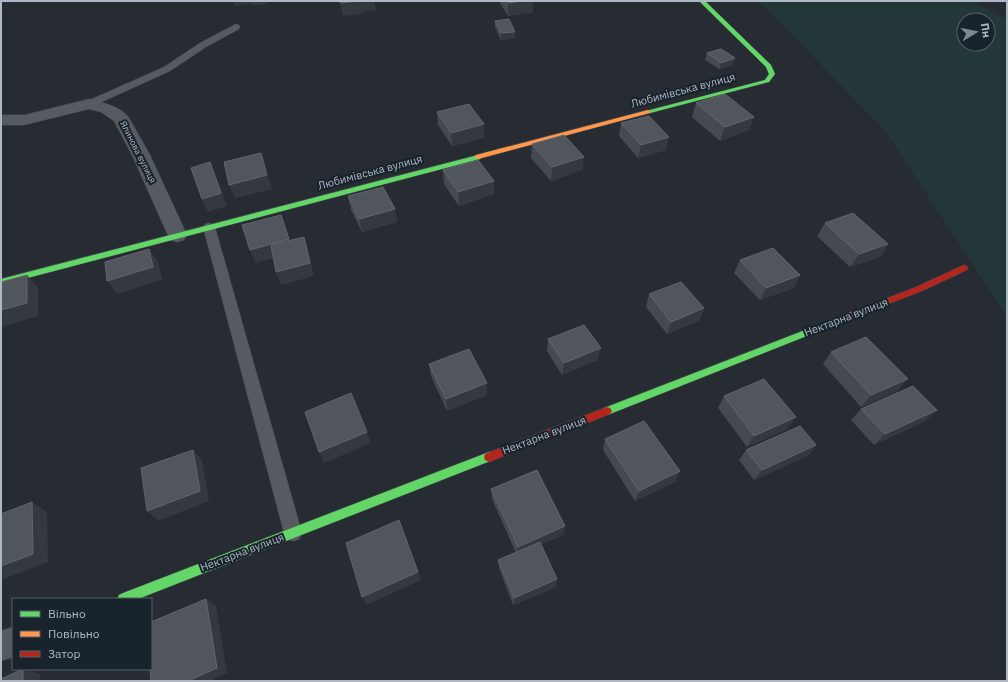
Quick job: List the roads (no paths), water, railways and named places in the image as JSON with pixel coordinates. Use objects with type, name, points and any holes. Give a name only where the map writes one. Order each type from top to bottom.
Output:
[{"type":"street","name":"Любимівська вулиця","points":[[1,282],[767,80],[772,74],[769,66],[702,1]]},
{"type":"street","points":[[1,120],[24,120],[89,104]]},
{"type":"street","name":"Ялинова вулиця","points":[[89,104],[107,109],[121,118],[141,155],[177,235]]},
{"type":"street","name":"Нектарна вулиця","points":[[125,598],[919,289],[964,268]]},
{"type":"street","points":[[1,646],[12,642]]},
{"type":"lane","points":[[89,104],[167,69],[203,45],[236,27]]},
{"type":"lane","points":[[208,227],[293,533]]}]
